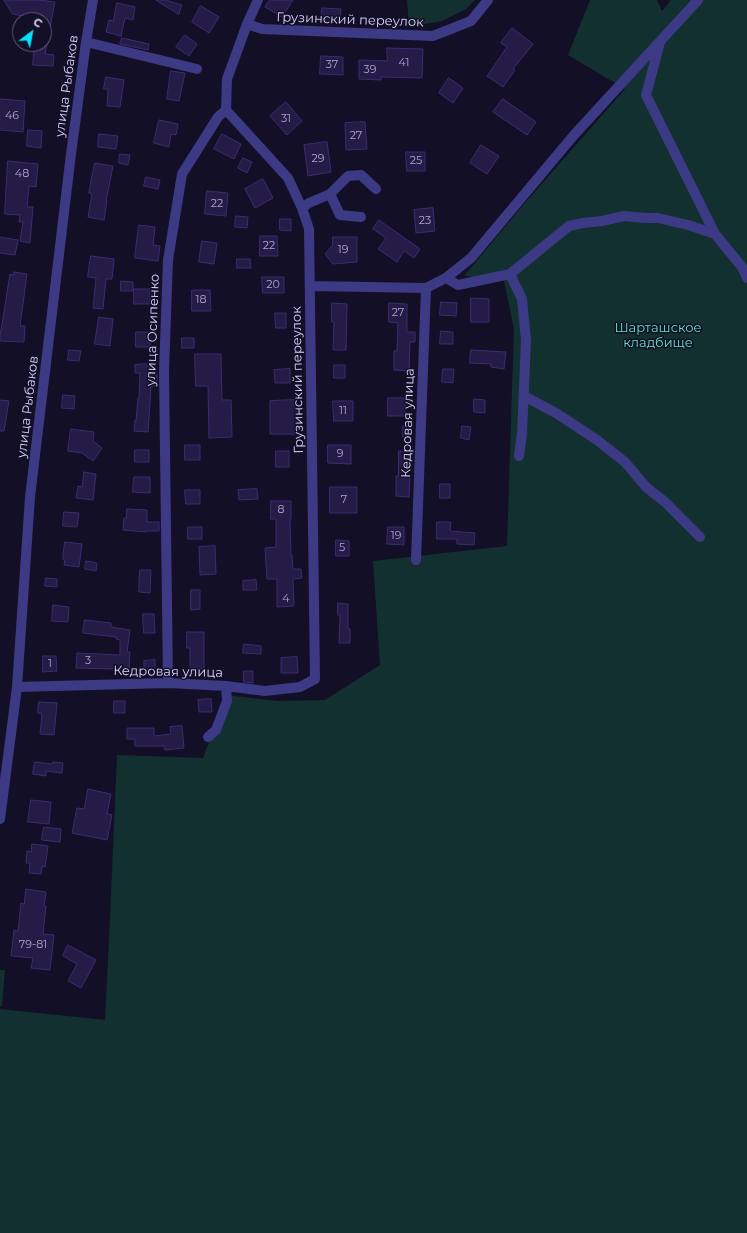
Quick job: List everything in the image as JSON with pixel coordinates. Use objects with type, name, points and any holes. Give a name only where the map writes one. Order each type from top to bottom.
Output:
[{"type":"street","name":"улица Рыбаков","points":[[0,819],[17,687],[30,497],[71,154],[93,0]]},
{"type":"street","points":[[226,110],[227,79],[247,24],[258,0]]},
{"type":"street","name":"Грузинский переулок","points":[[247,24],[262,29],[433,36],[471,21],[488,0]]},
{"type":"street","points":[[310,286],[426,288],[446,278],[471,258],[574,135],[698,0]]},
{"type":"street","points":[[660,40],[646,95],[715,234],[742,267],[747,278]]},
{"type":"street","points":[[86,42],[197,69]]},
{"type":"street","name":"Грузинский переулок","points":[[226,110],[288,178],[302,208],[308,229],[315,679]]},
{"type":"street","name":"улица Осипенко","points":[[168,683],[164,372],[168,260],[182,174],[218,117],[226,110]]},
{"type":"street","points":[[302,208],[309,202],[330,194],[348,176],[361,175],[376,189]]},
{"type":"street","points":[[330,194],[340,215],[360,217]]},
{"type":"street","points":[[446,278],[458,285],[510,274],[569,226],[583,222],[602,221],[624,216],[658,218],[688,225],[715,234]]},
{"type":"street","points":[[510,274],[522,299],[526,335],[522,434],[519,456]]},
{"type":"street","name":"Кедровая улица","points":[[416,560],[426,288]]},
{"type":"street","points":[[524,396],[556,413],[579,428],[625,462],[646,487],[665,502],[700,537]]},
{"type":"street","name":"Кедровая улица","points":[[17,687],[168,683],[226,686],[265,691],[300,687],[315,679]]},
{"type":"street","points":[[208,737],[216,730],[227,701],[226,686]]},
{"type":"green space","points":[[407,0],[475,0],[466,9],[442,21],[409,27]]},
{"type":"green space","name":"Шарташское кладбище","points":[[590,0],[657,0],[662,11],[671,0],[747,0],[747,1233],[0,1233],[0,1009],[105,1020],[117,755],[203,758],[226,695],[277,701],[325,700],[380,665],[373,561],[507,546],[514,329],[504,281],[464,276],[524,204],[625,89],[568,55]]},
{"type":"green space","points":[[0,970],[5,970],[2,1006],[0,1006]]},
{"type":"building","points":[[4,0],[39,0],[55,2],[52,17],[52,12],[12,12]]},
{"type":"building","points":[[156,0],[165,0],[182,5],[179,14]]},
{"type":"building","points":[[270,0],[293,0],[282,17],[265,7]]},
{"type":"building","points":[[117,3],[135,7],[133,20],[125,18],[121,36],[106,32],[109,20],[113,21]]},
{"type":"building","points":[[201,6],[219,17],[209,33],[192,22]]},
{"type":"building","points":[[322,8],[341,9],[340,23],[321,22]]},
{"type":"building","points":[[512,28],[533,44],[513,69],[515,70],[503,87],[487,76],[507,47],[501,43]]},
{"type":"building","points":[[185,35],[197,44],[189,56],[176,47]]},
{"type":"building","points":[[122,38],[149,44],[148,50],[120,44]]},
{"type":"building","points":[[387,48],[423,49],[422,78],[381,77],[381,80],[359,79],[359,60],[387,61]]},
{"type":"building","points":[[34,52],[45,52],[45,54],[54,55],[53,66],[33,65]]},
{"type":"building","points":[[321,56],[343,57],[343,75],[320,74]]},
{"type":"building","points":[[171,71],[185,73],[179,101],[167,99]]},
{"type":"building","points":[[106,77],[124,80],[120,107],[107,106],[108,89],[104,89]]},
{"type":"building","points":[[449,78],[463,88],[453,103],[439,93]]},
{"type":"building","points":[[0,99],[25,101],[23,132],[0,130]]},
{"type":"building","points":[[503,99],[536,122],[527,135],[493,112]]},
{"type":"building","points":[[286,102],[302,121],[287,135],[270,116]]},
{"type":"building","points":[[159,120],[178,124],[176,135],[171,134],[169,147],[154,143]]},
{"type":"building","points":[[365,122],[367,149],[346,150],[345,123]]},
{"type":"building","points":[[28,130],[42,131],[41,148],[27,146]]},
{"type":"building","points":[[99,134],[118,136],[116,149],[98,147]]},
{"type":"building","points":[[222,134],[241,144],[234,159],[214,149]]},
{"type":"building","points":[[327,142],[331,172],[308,176],[304,145]]},
{"type":"building","points":[[481,145],[499,156],[487,174],[470,163]]},
{"type":"building","points":[[406,152],[425,152],[425,171],[407,171]]},
{"type":"building","points":[[120,154],[130,155],[128,165],[119,163]]},
{"type":"building","points":[[243,158],[252,162],[247,173],[238,168]]},
{"type":"building","points":[[8,161],[38,164],[36,187],[29,186],[27,207],[33,207],[30,243],[20,241],[23,222],[19,222],[20,215],[5,214]]},
{"type":"building","points":[[95,163],[113,166],[104,220],[88,217],[92,194],[89,193]]},
{"type":"building","points":[[146,177],[160,180],[158,189],[144,186]]},
{"type":"building","points":[[263,179],[273,198],[255,208],[245,189]]},
{"type":"building","points":[[207,191],[228,193],[226,216],[205,214]]},
{"type":"building","points":[[433,208],[435,231],[416,233],[414,210]]},
{"type":"building","points":[[236,216],[248,217],[247,228],[235,227]]},
{"type":"building","points":[[280,219],[291,219],[291,231],[280,230]]},
{"type":"building","points":[[379,220],[420,249],[414,258],[404,251],[397,262],[378,249],[386,238],[373,229]]},
{"type":"building","points":[[139,225],[155,227],[153,245],[160,246],[158,261],[135,258]]},
{"type":"building","points":[[260,236],[277,236],[278,256],[260,256]]},
{"type":"building","points":[[0,237],[18,240],[15,255],[0,253]]},
{"type":"building","points":[[333,237],[357,237],[357,262],[333,264],[325,254],[332,246]]},
{"type":"building","points":[[202,241],[217,243],[214,264],[199,262]]},
{"type":"building","points":[[91,256],[114,259],[112,279],[106,279],[103,309],[93,308],[96,278],[88,277]]},
{"type":"building","points":[[237,259],[250,259],[251,268],[237,268]]},
{"type":"building","points":[[14,272],[27,274],[20,326],[25,326],[24,342],[0,341],[0,331],[10,274],[14,275]]},
{"type":"building","points":[[262,277],[284,277],[284,293],[263,293]]},
{"type":"building","points":[[121,281],[133,282],[133,291],[121,291]]},
{"type":"building","points":[[134,289],[150,289],[150,304],[134,304]]},
{"type":"building","points":[[192,290],[210,290],[211,311],[192,311]]},
{"type":"building","points":[[471,298],[489,299],[489,322],[471,322]]},
{"type":"building","points":[[441,302],[457,303],[456,316],[440,315]]},
{"type":"building","points":[[332,303],[347,304],[346,350],[333,350],[334,322],[332,322]]},
{"type":"building","points":[[389,303],[407,304],[407,332],[415,332],[415,342],[410,342],[409,371],[394,370],[394,351],[397,351],[398,323],[389,322]]},
{"type":"building","points":[[275,313],[286,313],[286,328],[276,328]]},
{"type":"building","points":[[99,317],[113,319],[110,346],[95,344]]},
{"type":"building","points":[[441,331],[453,332],[453,344],[440,344]]},
{"type":"building","points":[[136,332],[150,332],[150,347],[136,347]]},
{"type":"building","points":[[182,338],[194,338],[194,348],[182,348]]},
{"type":"building","points":[[69,350],[81,351],[79,361],[68,360]]},
{"type":"building","points":[[471,350],[506,352],[504,369],[491,367],[491,364],[470,363]]},
{"type":"building","points":[[195,354],[221,354],[222,400],[231,400],[232,437],[209,438],[208,386],[196,386]]},
{"type":"building","points":[[150,364],[150,373],[157,374],[157,386],[151,386],[148,432],[134,431],[139,398],[140,373],[135,373],[135,365]]},
{"type":"building","points":[[334,365],[345,365],[345,378],[334,378]]},
{"type":"building","points":[[290,369],[290,383],[275,383],[274,370]]},
{"type":"building","points":[[443,369],[454,369],[453,383],[442,382]]},
{"type":"building","points":[[63,395],[75,396],[74,409],[62,408]]},
{"type":"building","points":[[388,398],[405,398],[405,416],[388,416]]},
{"type":"building","points":[[474,399],[485,400],[485,413],[474,412]]},
{"type":"building","points":[[0,400],[9,401],[4,431],[0,431]]},
{"type":"building","points":[[297,400],[297,434],[270,434],[270,401]]},
{"type":"building","points":[[333,401],[353,401],[353,421],[334,421]]},
{"type":"building","points":[[403,426],[411,426],[411,437],[403,437]]},
{"type":"building","points":[[462,426],[471,427],[469,440],[461,438]]},
{"type":"building","points":[[71,429],[94,432],[93,441],[102,448],[93,461],[82,453],[68,451]]},
{"type":"building","points":[[185,445],[200,445],[200,460],[185,460]]},
{"type":"building","points":[[328,445],[351,445],[351,464],[328,463]]},
{"type":"building","points":[[135,450],[149,450],[149,462],[135,462]]},
{"type":"building","points":[[276,451],[289,451],[289,467],[276,467]]},
{"type":"building","points":[[399,451],[407,451],[406,476],[410,476],[409,497],[396,496],[396,476],[398,476]]},
{"type":"building","points":[[84,472],[96,474],[93,500],[76,498],[78,486],[82,487]]},
{"type":"building","points":[[134,477],[150,477],[150,493],[133,492]]},
{"type":"building","points":[[440,484],[450,484],[450,498],[440,498]]},
{"type":"building","points":[[330,487],[357,487],[357,513],[330,513]]},
{"type":"building","points":[[257,489],[258,499],[239,500],[238,490]]},
{"type":"building","points":[[185,490],[200,490],[200,504],[186,504]]},
{"type":"building","points":[[271,501],[291,501],[291,555],[293,569],[301,569],[302,578],[293,579],[294,606],[277,607],[277,579],[267,579],[265,548],[276,547],[276,519],[271,519]]},
{"type":"building","points":[[127,509],[147,510],[147,522],[159,522],[159,531],[146,532],[123,530],[124,518],[126,518]]},
{"type":"building","points":[[64,512],[79,513],[77,527],[63,526]]},
{"type":"building","points":[[437,522],[451,522],[450,531],[475,533],[474,545],[457,544],[457,539],[437,539]]},
{"type":"building","points":[[188,527],[202,527],[202,539],[188,539]]},
{"type":"building","points":[[388,527],[404,527],[404,545],[387,544]]},
{"type":"building","points":[[336,540],[349,541],[349,556],[336,556]]},
{"type":"building","points":[[65,542],[82,544],[79,567],[64,565],[65,560],[63,559]]},
{"type":"building","points":[[215,546],[216,574],[200,575],[199,547]]},
{"type":"building","points":[[86,561],[97,563],[96,571],[85,569]]},
{"type":"building","points":[[140,570],[151,570],[150,593],[139,592]]},
{"type":"building","points":[[46,578],[57,579],[57,587],[45,586]]},
{"type":"building","points":[[256,580],[257,590],[243,590],[243,581]]},
{"type":"building","points":[[191,590],[200,590],[200,609],[191,610]]},
{"type":"building","points":[[338,603],[348,604],[348,629],[350,629],[350,643],[339,643],[340,615],[338,615]]},
{"type":"building","points":[[53,605],[69,607],[68,622],[52,621]]},
{"type":"building","points":[[143,614],[154,614],[155,633],[144,633]]},
{"type":"building","points":[[85,620],[111,623],[111,627],[130,630],[127,652],[130,652],[129,670],[76,668],[77,653],[120,655],[120,640],[116,639],[116,637],[83,633]]},
{"type":"building","points":[[187,632],[204,632],[204,669],[190,669],[190,648],[187,648]]},
{"type":"building","points":[[244,644],[261,646],[261,654],[243,653]]},
{"type":"building","points":[[43,656],[56,656],[57,671],[43,672]]},
{"type":"building","points":[[297,657],[298,673],[281,673],[281,658]]},
{"type":"building","points":[[155,660],[155,669],[144,670],[144,661]]},
{"type":"building","points":[[244,671],[253,671],[253,683],[244,682]]},
{"type":"building","points":[[211,699],[212,712],[199,712],[198,700]]},
{"type":"building","points":[[114,701],[125,701],[125,713],[114,713]]},
{"type":"building","points":[[39,702],[57,703],[54,735],[40,734],[42,714],[38,713]]},
{"type":"building","points":[[182,726],[184,748],[165,750],[164,746],[135,746],[135,739],[127,739],[127,728],[154,728],[154,736],[171,734],[170,727]]},
{"type":"building","points":[[35,762],[52,764],[53,762],[63,763],[62,773],[46,771],[46,776],[33,774]]},
{"type":"building","points":[[88,789],[111,794],[107,814],[112,815],[107,840],[72,833],[77,808],[84,809]]},
{"type":"building","points":[[31,800],[51,802],[49,824],[28,822]]},
{"type":"building","points":[[44,827],[61,829],[60,842],[42,840]]},
{"type":"building","points":[[32,844],[48,846],[45,867],[42,866],[41,874],[29,873],[30,863],[26,863],[27,851],[31,852]]},
{"type":"building","points":[[26,889],[46,892],[43,934],[54,935],[50,970],[31,968],[33,958],[11,956],[14,930],[18,931],[21,903],[24,904]]},
{"type":"building","points":[[68,945],[96,960],[81,988],[68,981],[77,964],[63,956]]}]
